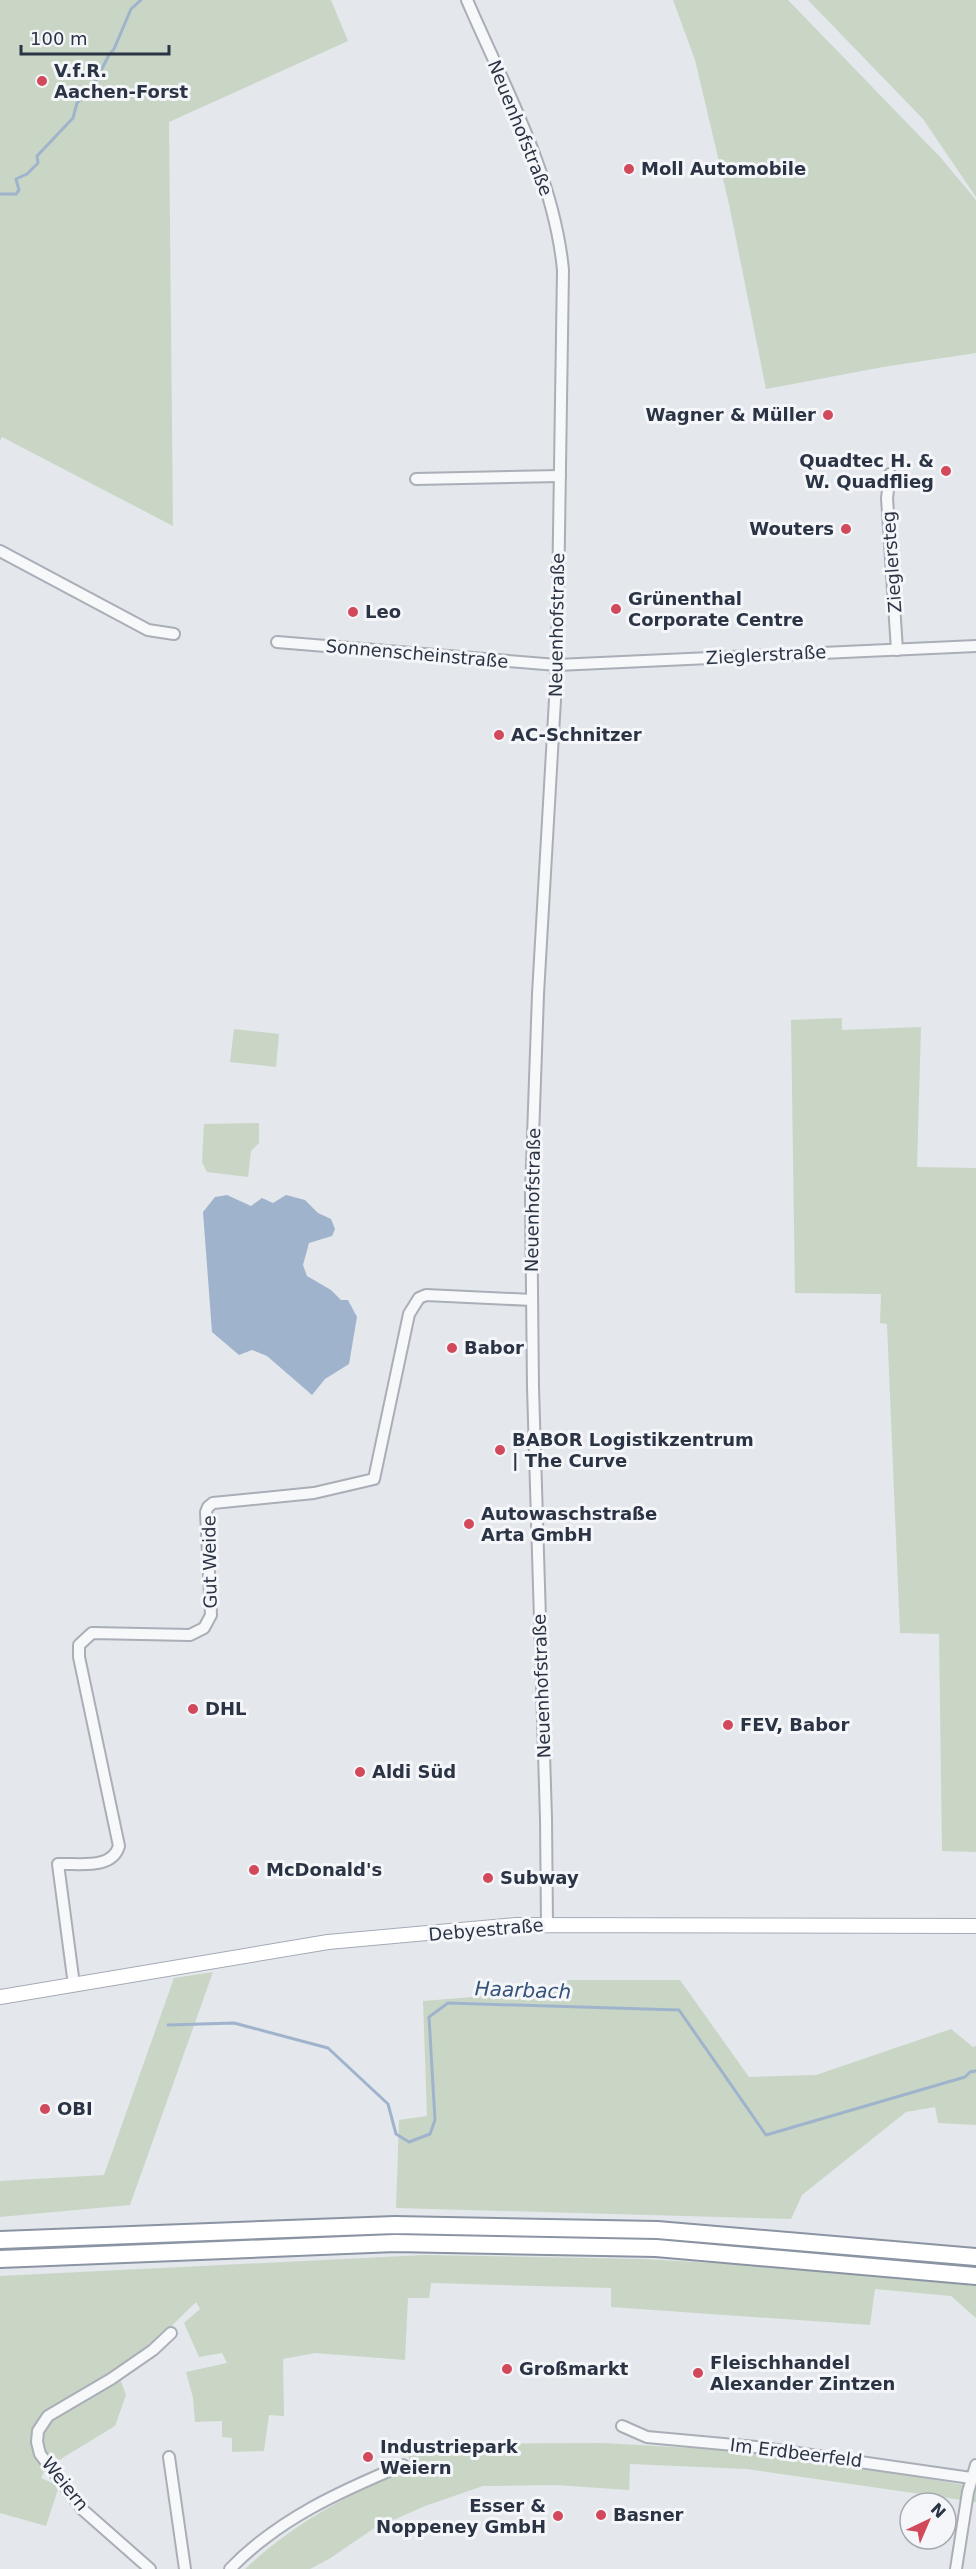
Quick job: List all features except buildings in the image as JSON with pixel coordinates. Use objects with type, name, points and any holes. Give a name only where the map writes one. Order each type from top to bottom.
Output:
[{"type":"highway","points":[[0,2240],[407,2226],[657,2230],[976,2257]]},
{"type":"highway","points":[[0,2259],[395,2242],[656,2248],[976,2276]]},
{"type":"main road","name":"Debyestraße","points":[[0,1997],[328,1942],[516,1925],[976,1926]]},
{"type":"street","name":"Neuenhofstraße","points":[[466,0],[544,180],[561,245],[563,270],[557,665],[538,1004],[531,1194],[547,1925]]},
{"type":"street","name":"Zieglersteg","points":[[890,474],[887,498],[897,650]]},
{"type":"street","points":[[416,478],[560,476]]},
{"type":"street","points":[[0,552],[148,630],[174,634]]},
{"type":"street","name":"Sonnenscheinstraße","points":[[277,642],[557,665]]},
{"type":"street","name":"Zieglerstraße","points":[[557,665],[976,646]]},
{"type":"street","name":"Gut Weide","points":[[74,1985],[58,1864],[106,1862],[116,1855],[119,1846],[100,1765],[79,1657],[79,1645],[92,1634],[190,1635],[204,1628],[211,1615],[206,1512],[213,1503],[314,1493],[375,1479],[409,1314],[413,1304],[419,1298],[426,1295],[532,1300]]},
{"type":"street","name":"Weiern","points":[[150,2569],[83,2510],[40,2454],[37,2442],[38,2431],[48,2416],[111,2379],[153,2350],[171,2333]]},
{"type":"street","name":"Im Erdbeerfeld","points":[[622,2426],[647,2437],[809,2454],[971,2478]]},
{"type":"street","points":[[169,2457],[185,2569]]},
{"type":"street","points":[[230,2569],[261,2540],[302,2513],[346,2489],[403,2465]]},
{"type":"street","points":[[956,2569],[971,2478],[976,2465]]},
{"type":"green space","points":[[0,0],[331,0],[348,41],[169,122],[173,526],[2,437],[0,441]]},
{"type":"green space","points":[[673,0],[788,0],[941,158],[976,200],[976,353],[883,367],[766,389],[729,204],[695,60]]},
{"type":"green space","points":[[808,0],[976,0],[976,197],[923,119]]},
{"type":"green space","points":[[842,1018],[842,1030],[921,1027],[917,1167],[976,1168],[976,1852],[942,1851],[939,1634],[900,1633],[887,1324],[880,1323],[881,1294],[795,1293],[791,1020]]},
{"type":"green space","points":[[234,1029],[279,1034],[276,1067],[230,1062]]},
{"type":"green space","points":[[259,1123],[259,1143],[251,1151],[248,1177],[207,1172],[202,1162],[204,1124]]},
{"type":"green space","points":[[213,1972],[130,2205],[0,2217],[0,2181],[104,2175],[174,1978]]},
{"type":"green space","points":[[568,1980],[680,1980],[749,2077],[816,2075],[951,2029],[973,2047],[976,2046],[976,2125],[938,2123],[935,2107],[906,2112],[802,2195],[791,2219],[396,2208],[399,2120],[427,2116],[423,2001],[549,1991]]},
{"type":"green space","points":[[424,2255],[643,2259],[798,2268],[976,2286],[976,2318],[951,2296],[875,2289],[870,2325],[611,2307],[611,2288],[431,2283],[429,2298],[408,2298],[405,2360],[315,2353],[283,2359],[284,2416],[269,2415],[264,2451],[232,2452],[232,2438],[222,2437],[222,2421],[195,2422],[193,2398],[186,2372],[227,2363],[222,2353],[199,2357],[184,2323],[200,2309],[196,2302],[145,2352],[117,2371],[126,2395],[115,2426],[46,2468],[41,2478],[59,2486],[46,2526],[0,2513],[0,2276]]},
{"type":"green space","points":[[603,2443],[727,2450],[842,2464],[976,2487],[976,2502],[958,2499],[958,2491],[900,2491],[747,2469],[630,2464],[629,2490],[555,2485],[483,2486],[425,2506],[373,2529],[310,2569],[245,2569],[283,2537],[324,2510],[412,2466],[404,2444]]},
{"type":"water","points":[[227,1195],[251,1206],[262,1198],[273,1203],[286,1195],[305,1200],[318,1213],[331,1219],[335,1229],[332,1236],[309,1243],[303,1265],[307,1276],[331,1290],[341,1300],[348,1300],[357,1317],[349,1364],[325,1379],[312,1395],[267,1356],[252,1350],[239,1355],[212,1332],[203,1212],[215,1197]]},
{"type":"waterway","points":[[0,194],[16,194],[19,190],[16,179],[27,174],[38,163],[37,156],[73,118],[77,103],[93,86],[114,49],[131,9],[141,0]]},
{"type":"waterway","name":"Haarbach","points":[[168,2025],[234,2023],[328,2048],[388,2104],[396,2134],[409,2142],[430,2134],[435,2120],[429,2017],[448,2003],[679,2010],[766,2135],[965,2077],[970,2072],[976,2071]]},
{"type":"place","name":"V.f.R. Aachen-Forst","points":[[42,81]]},
{"type":"place","name":"Moll Automobile","points":[[629,169]]},
{"type":"place","name":"Wagner & Müller","points":[[828,415]]},
{"type":"place","name":"Quadtec H. & W. Quadflieg","points":[[946,471]]},
{"type":"place","name":"Wouters","points":[[846,529]]},
{"type":"place","name":"Grünenthal Corporate Centre","points":[[616,609]]},
{"type":"place","name":"Leo","points":[[353,612]]},
{"type":"place","name":"AC-Schnitzer","points":[[499,735]]},
{"type":"place","name":"Babor","points":[[452,1348]]},
{"type":"place","name":"BABOR Logistikzentrum | The Curve","points":[[500,1450]]},
{"type":"place","name":"Autowaschstraße Arta GmbH","points":[[469,1524]]},
{"type":"place","name":"DHL","points":[[193,1709]]},
{"type":"place","name":"FEV, Babor","points":[[728,1725]]},
{"type":"place","name":"Aldi Süd","points":[[360,1772]]},
{"type":"place","name":"McDonald's","points":[[254,1870]]},
{"type":"place","name":"Subway","points":[[488,1878]]},
{"type":"place","name":"OBI","points":[[45,2109]]},
{"type":"place","name":"Großmarkt","points":[[507,2369]]},
{"type":"place","name":"Fleischhandel Alexander Zintzen","points":[[698,2373]]},
{"type":"place","name":"Industriepark Weiern","points":[[368,2457]]},
{"type":"place","name":"Basner","points":[[601,2515]]},
{"type":"place","name":"Esser & Noppeney GmbH","points":[[558,2516]]}]
